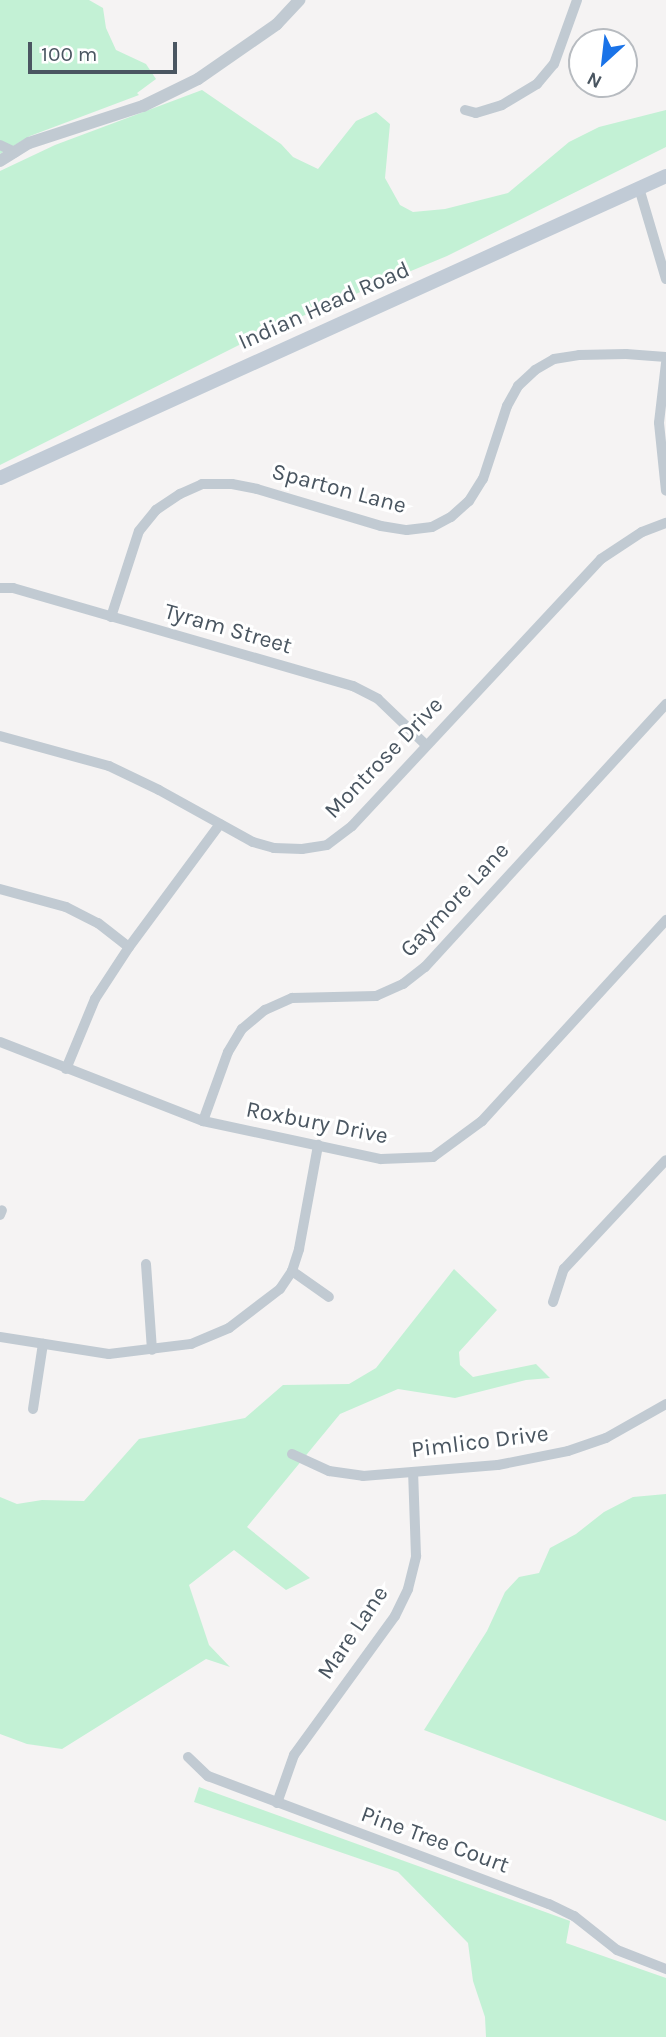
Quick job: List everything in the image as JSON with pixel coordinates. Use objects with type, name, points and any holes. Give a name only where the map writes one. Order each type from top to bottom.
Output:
[{"type":"main road","name":"Indian Head Road","points":[[0,478],[666,176]]},
{"type":"street","points":[[0,161],[29,143],[86,122],[143,106],[198,79],[278,24],[299,0]]},
{"type":"street","points":[[466,110],[476,113],[502,105],[537,84],[554,64],[578,0]]},
{"type":"street","points":[[0,145],[15,152]]},
{"type":"street","points":[[639,188],[666,274]]},
{"type":"street","name":"Sparton Lane","points":[[111,617],[139,531],[156,510],[180,494],[202,484],[232,484],[257,488],[381,526],[407,530],[432,527],[451,517],[469,501],[483,479],[507,406],[518,386],[535,370],[554,359],[579,355],[626,354],[666,358]]},
{"type":"street","points":[[666,363],[659,423],[666,491]]},
{"type":"street","name":"Montrose Drive","points":[[0,736],[109,766],[253,842],[274,848],[302,849],[327,845],[352,826],[601,559],[642,532],[666,523]]},
{"type":"street","name":"Tyram Street","points":[[0,588],[13,588],[353,686],[378,699],[426,745]]},
{"type":"street","name":"Gaymore Lane","points":[[203,1122],[228,1052],[242,1028],[265,1010],[292,998],[376,996],[403,984],[425,967],[666,704]]},
{"type":"street","points":[[66,1069],[95,999],[129,947],[220,824]]},
{"type":"street","points":[[0,889],[66,907],[98,923],[129,947]]},
{"type":"street","name":"Roxbury Drive","points":[[0,1042],[203,1122],[381,1159],[433,1157],[460,1140],[482,1121],[666,920]]},
{"type":"street","points":[[0,1337],[109,1354],[191,1344],[229,1328],[281,1289],[292,1270],[299,1249],[318,1145]]},
{"type":"street","points":[[553,1302],[564,1269],[666,1160]]},
{"type":"street","points":[[146,1264],[152,1350]]},
{"type":"street","points":[[292,1270],[329,1297]]},
{"type":"street","points":[[33,1409],[43,1344]]},
{"type":"street","name":"Pimlico Drive","points":[[292,1454],[329,1471],[363,1476],[498,1465],[568,1451],[606,1438],[666,1404]]},
{"type":"street","name":"Mare Lane","points":[[277,1803],[294,1755],[395,1616],[408,1589],[416,1556],[413,1472]]},
{"type":"street","name":"Pine Tree Court","points":[[188,1757],[208,1776],[549,1904],[574,1916],[617,1950],[666,1969]]},
{"type":"green space","points":[[0,0],[89,0],[103,8],[106,28],[116,50],[146,64],[156,79],[137,93],[139,95],[30,136],[0,154]]},
{"type":"green space","points":[[202,90],[281,144],[293,157],[318,169],[356,121],[376,112],[390,124],[385,178],[400,205],[413,212],[445,209],[508,193],[569,142],[599,127],[666,110],[666,147],[447,256],[269,330],[0,465],[0,171],[55,145]]},
{"type":"green space","points":[[454,1269],[497,1310],[459,1352],[460,1365],[473,1377],[536,1364],[550,1378],[526,1380],[455,1398],[398,1389],[340,1414],[247,1527],[310,1578],[286,1590],[234,1550],[189,1585],[209,1645],[230,1667],[206,1659],[62,1749],[27,1744],[0,1734],[0,1497],[17,1504],[42,1500],[84,1501],[139,1439],[245,1418],[283,1385],[349,1384],[376,1368]]},
{"type":"green space","points":[[666,1494],[666,1821],[424,1730],[487,1631],[505,1592],[519,1577],[539,1573],[550,1548],[576,1534],[604,1512],[633,1497]]},
{"type":"green space","points":[[199,1787],[570,1921],[566,1943],[666,1978],[666,2037],[486,2037],[485,2017],[473,1981],[468,1943],[398,1872],[194,1802]]}]
